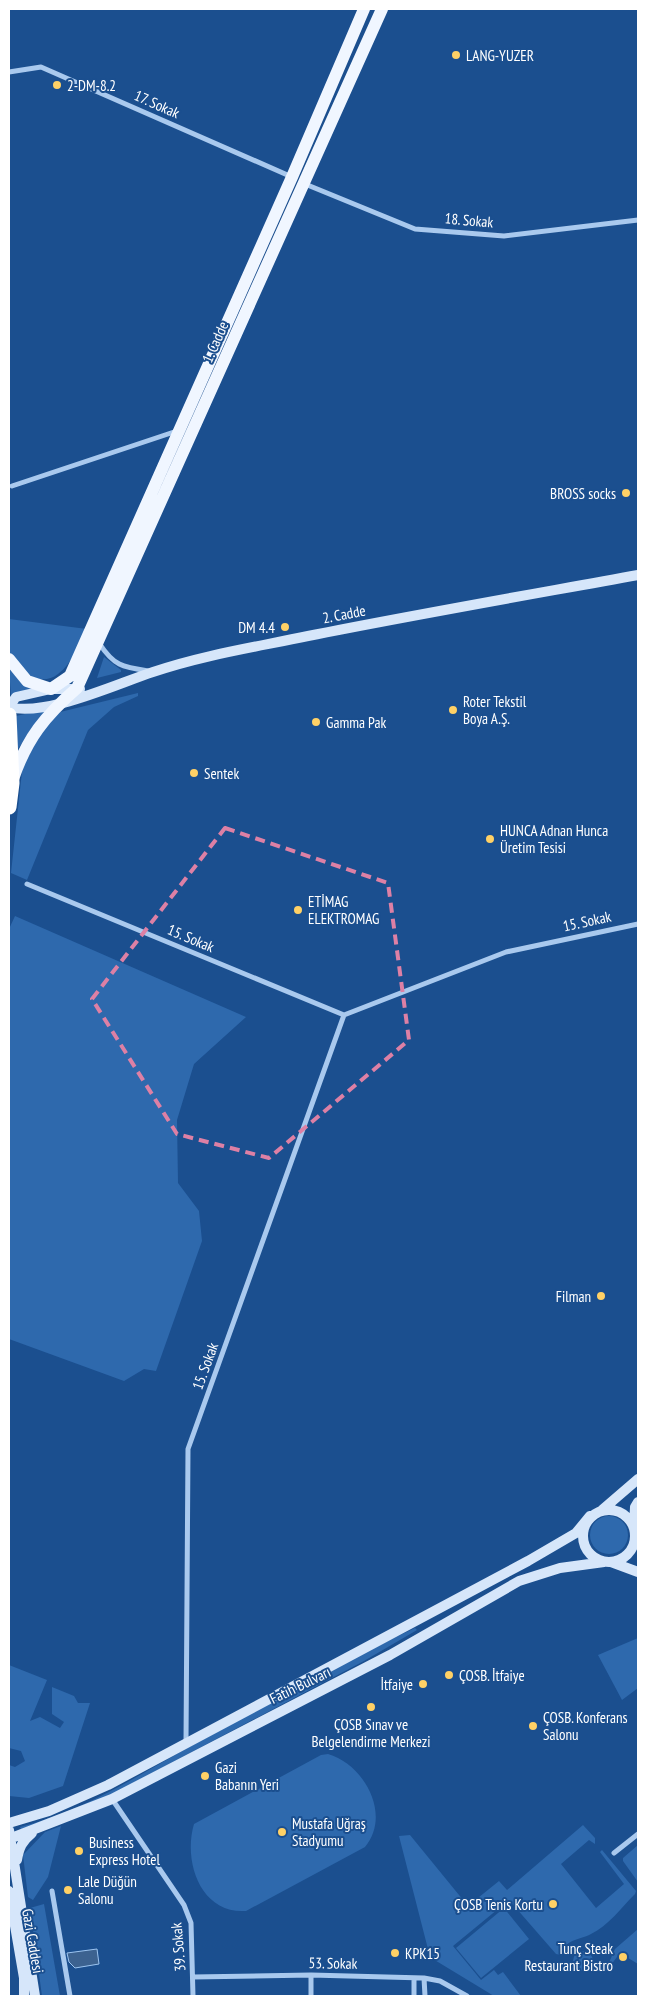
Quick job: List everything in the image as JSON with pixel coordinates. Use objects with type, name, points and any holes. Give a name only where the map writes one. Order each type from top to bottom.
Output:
[{"type":"highway","points":[[9,715],[12,783],[9,807]]},
{"type":"main road","name":"1. Cadde","points":[[70,676],[292,177],[364,9]]},
{"type":"main road","name":"1. Cadde","points":[[77,688],[382,9]]},
{"type":"main road","name":"2. Cadde","points":[[9,707],[22,711],[60,703],[154,671],[218,655],[332,631],[638,575]]},
{"type":"main road","points":[[9,659],[27,681],[51,689]]},
{"type":"main road","points":[[51,689],[70,676],[77,688]]},
{"type":"main road","points":[[12,783],[21,756],[37,727],[77,688]]},
{"type":"main road","points":[[9,707],[16,697],[51,689],[77,688],[93,693]]},
{"type":"main road","points":[[638,1479],[602,1510],[590,1516],[584,1526],[583,1542],[589,1553],[607,1562],[638,1572]]},
{"type":"main road","points":[[607,1562],[617,1561],[628,1553],[635,1541],[634,1513],[638,1502]]},
{"type":"main road","points":[[602,1510],[621,1512],[629,1519],[638,1542]]},
{"type":"main road","name":"Fatih Bulvarı","points":[[9,1823],[69,1803],[108,1785],[528,1561],[576,1533],[590,1516]]},
{"type":"main road","name":"Fatih Bulvarı","points":[[9,1836],[37,1829],[112,1800],[390,1655],[519,1581],[560,1568],[607,1562]]},
{"type":"main road","points":[[15,1874],[18,1848],[24,1839],[37,1829]]},
{"type":"main road","points":[[9,1836],[35,1996]]},
{"type":"main road","name":"Gazi Caddesi","points":[[9,1891],[24,1978],[24,1996]]},
{"type":"street","name":"17. Sokak","points":[[9,72],[41,67],[292,177]]},
{"type":"street","name":"18. Sokak","points":[[305,184],[416,229],[504,236],[638,220]]},
{"type":"street","points":[[12,486],[180,430]]},
{"type":"street","points":[[98,641],[110,658],[123,668],[154,671]]},
{"type":"street","name":"15. Sokak","points":[[27,884],[344,1015],[506,952],[638,924]]},
{"type":"street","name":"15. Sokak","points":[[186,1742],[188,1449],[344,1015]]},
{"type":"street","name":"39. Sokak","points":[[112,1800],[184,1905],[191,1923],[193,1996]]},
{"type":"street","points":[[614,1853],[638,1834]]},
{"type":"street","points":[[52,1891],[70,1996]]},
{"type":"street","points":[[311,1975],[311,1996]]},
{"type":"street","name":"53. Sokak","points":[[193,1977],[311,1975],[424,1978],[440,1981],[467,1996]]},
{"type":"street","points":[[414,1978],[414,1996]]},
{"type":"street","points":[[424,1978],[425,1996]]},
{"type":"highlighted area","points":[[225,828],[388,883],[409,1040],[269,1158],[177,1134],[92,999]]},
{"type":"shaded area","points":[[9,619],[87,629],[75,653],[63,670],[51,678],[36,679],[23,672],[13,660],[9,645]]},
{"type":"shaded area","points":[[104,657],[121,670],[121,672],[97,678]]},
{"type":"shaded area","points":[[9,669],[22,682],[38,688],[11,695]]},
{"type":"shaded area","points":[[138,693],[138,696],[114,707],[88,730],[27,880],[11,873],[23,762],[52,714]]},
{"type":"shaded area","points":[[48,709],[33,726],[18,749],[16,716]]},
{"type":"shaded area","points":[[15,916],[246,1017],[194,1064],[177,1120],[178,1183],[199,1211],[202,1241],[156,1371],[144,1369],[124,1381],[9,1339],[9,929]]},
{"type":"shaded area","points":[[609,1516],[622,1522],[628,1535],[622,1548],[609,1554],[596,1548],[590,1535],[596,1522]]},
{"type":"shaded area","points":[[415,1628],[417,1630],[364,1661],[101,1800],[21,1830],[20,1827],[63,1813],[125,1784],[299,1687]]},
{"type":"shaded area","points":[[638,1638],[638,1688],[622,1700],[598,1655]]},
{"type":"shaded area","points":[[9,1665],[47,1680],[30,1721],[40,1717],[60,1728],[64,1722],[52,1714],[52,1687],[74,1696],[78,1703],[90,1703],[63,1786],[29,1798],[9,1796],[9,1765],[15,1767],[25,1761],[21,1751],[9,1748]]},
{"type":"shaded area","name":"Mustafa Uğraş Stadyumu","points":[[328,1754],[353,1768],[363,1779],[370,1792],[375,1806],[376,1820],[373,1834],[365,1847],[246,1911],[230,1910],[217,1904],[206,1895],[193,1869],[191,1838],[194,1824],[321,1755]]},
{"type":"shaded area","points":[[583,1825],[595,1838],[595,1844],[589,1840],[561,1864],[596,1908],[624,1884],[600,1852],[602,1850],[636,1891],[609,1921],[597,1931],[569,1943],[561,1955],[556,1954],[509,1900],[453,1946],[481,1980],[494,1970],[498,1975],[503,1972],[521,1996],[494,1996],[433,1959],[429,1953],[399,1836],[410,1835],[468,1906],[499,1881],[507,1890]]},
{"type":"shaded area","points":[[61,1826],[48,1877],[33,1900],[28,1897],[23,1855],[45,1832]]},
{"type":"shaded area","points":[[638,1845],[638,1882],[623,1861],[623,1858]]},
{"type":"shaded area","points":[[44,1904],[60,1996],[42,1996],[30,1908]]},
{"type":"shaded area","points":[[504,1908],[529,1939],[481,1978],[456,1948]]},
{"type":"shaded area","points":[[638,1929],[638,1964],[620,1953],[604,1974],[615,1949]]},
{"type":"shaded area","points":[[97,1949],[99,1964],[75,1968],[69,1962],[67,1953]]},
{"type":"shaded area","points":[[583,1951],[590,1954],[593,1961],[590,1968],[583,1971],[576,1968],[573,1961],[576,1954]]},
{"type":"place","name":"LANG-YUZER","points":[[456,55]]},
{"type":"place","name":"2-DM-8.2","points":[[57,85]]},
{"type":"place","name":"BROSS socks","points":[[626,493]]},
{"type":"place","name":"DM 4.4","points":[[285,627]]},
{"type":"place","name":"Roter Tekstil Boya A.Ş.","points":[[453,710]]},
{"type":"place","name":"Gamma Pak","points":[[316,722]]},
{"type":"place","name":"Sentek","points":[[194,773]]},
{"type":"place","name":"HUNCA Adnan Hunca Üretim Tesisi","points":[[490,839]]},
{"type":"place","name":"ETİMAG ELEKTROMAG","points":[[298,910]]},
{"type":"place","name":"Filman","points":[[601,1296]]},
{"type":"place","name":"ÇOSB. İtfaiye","points":[[449,1675]]},
{"type":"place","name":"İtfaiye","points":[[423,1684]]},
{"type":"place","name":"ÇOSB Sınav ve Belgelendirme Merkezi","points":[[371,1707]]},
{"type":"place","name":"ÇOSB. Konferans Salonu","points":[[533,1726]]},
{"type":"place","name":"Gazi Babanın Yeri","points":[[205,1776]]},
{"type":"place","name":"Mustafa Uğraş Stadyumu","points":[[282,1832]]},
{"type":"place","name":"Business Express Hotel","points":[[79,1851]]},
{"type":"place","name":"Lale Düğün Salonu","points":[[68,1890]]},
{"type":"place","name":"ÇOSB Tenis Kortu","points":[[553,1904]]},
{"type":"place","name":"KPK15","points":[[395,1953]]},
{"type":"place","name":"Tunç Steak Restaurant Bistro","points":[[623,1957]]}]
